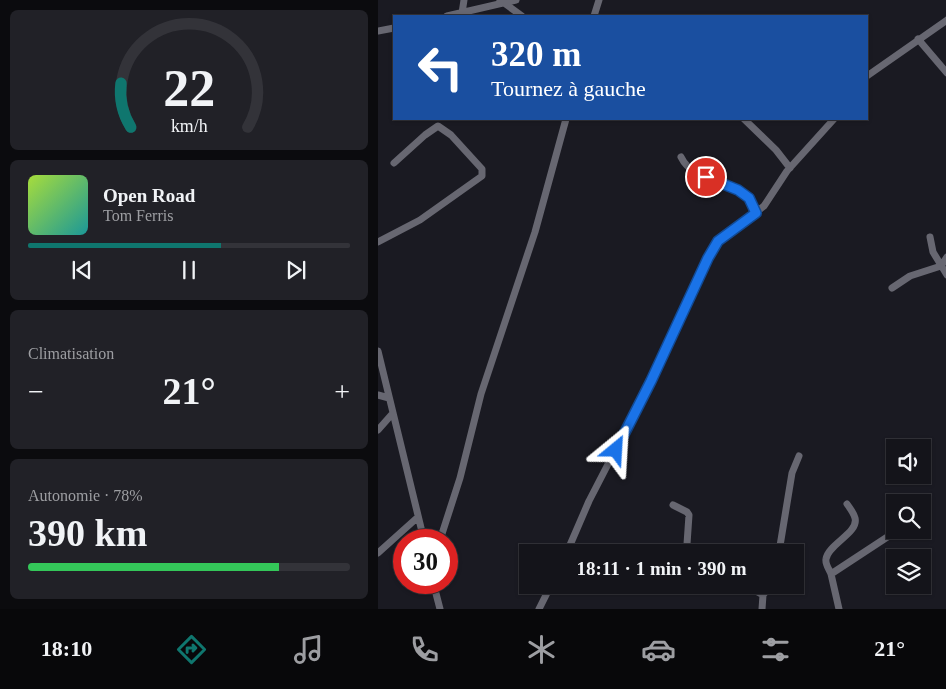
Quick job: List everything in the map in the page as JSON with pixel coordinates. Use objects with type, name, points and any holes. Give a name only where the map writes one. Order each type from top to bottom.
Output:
[{"type":"street","points":[[462,13],[464,0]]},
{"type":"street","points":[[452,15],[516,0]]},
{"type":"street","points":[[594,15],[599,0]]},
{"type":"street","points":[[502,2],[521,15]]},
{"type":"street","points":[[868,75],[946,20]]},
{"type":"street","points":[[378,31],[393,28]]},
{"type":"street","points":[[918,39],[946,73]]},
{"type":"street","points":[[444,529],[460,478],[481,394],[535,232],[566,120]]},
{"type":"street","points":[[745,120],[776,150],[790,168]]},
{"type":"street","points":[[571,544],[590,501],[651,381],[708,258],[718,241],[764,206],[790,168],[833,120]]},
{"type":"street","points":[[378,242],[420,220],[482,176],[482,169],[451,135],[438,126],[394,163]]},
{"type":"street","points":[[681,156],[684,163],[694,172],[738,190],[749,198],[756,213]]},
{"type":"street","points":[[930,237],[933,252],[946,275]]},
{"type":"street","points":[[892,288],[910,276],[941,266],[946,257]]},
{"type":"street","points":[[378,351],[421,529]]},
{"type":"street","points":[[378,395],[389,398]]},
{"type":"street","points":[[378,430],[393,413]]},
{"type":"street","points":[[780,544],[792,473],[798,456]]},
{"type":"street","points":[[839,609],[831,574],[825,561],[828,552],[855,524],[855,518],[847,504]]},
{"type":"street","points":[[673,505],[689,515],[686,544]]},
{"type":"street","points":[[378,553],[418,516]]},
{"type":"street","points":[[831,574],[886,538]]},
{"type":"street","points":[[436,594],[440,609]]},
{"type":"street","points":[[539,609],[546,594]]},
{"type":"street","points":[[762,609],[763,595]]},
{"type":"route","points":[[616,450],[651,381],[708,258],[718,241],[756,213],[749,198],[738,190],[706,177]]}]
